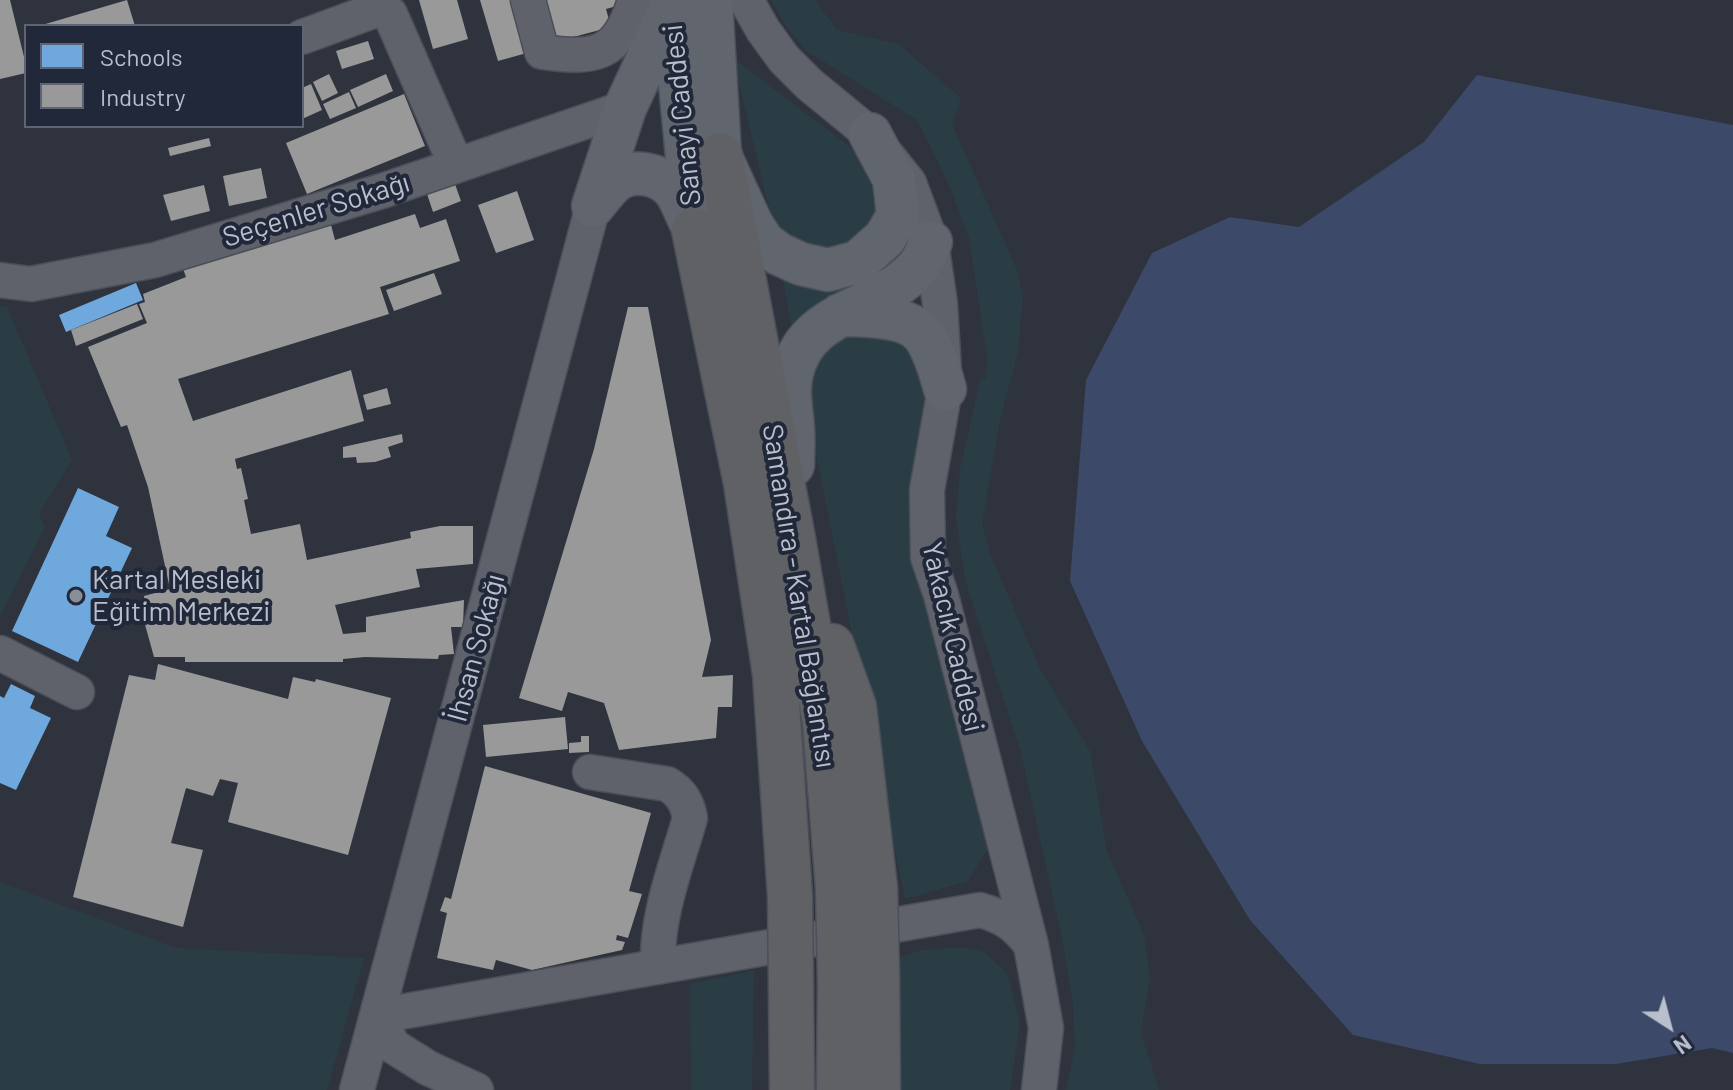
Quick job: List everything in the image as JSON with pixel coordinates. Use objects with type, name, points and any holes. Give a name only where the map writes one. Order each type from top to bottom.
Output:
[{"type":"highway","name":"Samandıra - Kartal Bağlantısı","points":[[720,155],[793,539],[854,707],[858,978]]},
{"type":"highway","name":"Samandıra - Kartal Bağlantısı","points":[[694,230],[746,483],[775,674],[790,896],[792,1090]]},
{"type":"highway","points":[[839,1090],[858,978]]},
{"type":"highway","points":[[858,978],[878,1090]]},
{"type":"main road","points":[[593,206],[625,108],[705,2]]},
{"type":"main road","name":"Sanayi Caddesi","points":[[705,2],[720,155]]},
{"type":"main road","name":"Sanayi Caddesi","points":[[694,230],[705,2]]},
{"type":"main road","points":[[720,155],[752,225],[764,243],[801,264],[828,270],[858,262],[885,238],[898,216],[894,179],[870,134]]},
{"type":"main road","points":[[593,206],[616,180],[632,173],[647,174],[674,191],[694,230]]},
{"type":"main road","points":[[793,539],[793,427],[789,397],[792,372],[801,347],[817,330],[840,315],[889,291],[917,268],[931,242]]},
{"type":"main road","points":[[840,315],[879,315],[923,333],[945,389]]},
{"type":"street","points":[[528,0],[542,52],[577,57],[599,52],[619,37],[629,21],[705,2]]},
{"type":"street","name":"Yakacık Caddesi","points":[[705,2],[763,30],[784,59],[809,84],[870,134],[909,183],[931,242],[940,304],[945,389],[927,490],[928,557],[941,595],[1031,945],[1046,1028],[1039,1090]]},
{"type":"street","points":[[304,36],[380,9],[390,14],[456,165]]},
{"type":"street","name":"Seçenler Sokağı","points":[[10,284],[155,260],[625,108]]},
{"type":"street","name":"İhsan Sokağı","points":[[357,1090],[593,206]]},
{"type":"street","points":[[0,653],[77,692]]},
{"type":"street","points":[[590,772],[667,784],[676,789],[688,807],[690,818],[662,913],[657,945],[658,967]]},
{"type":"street","points":[[951,915],[979,901],[991,889],[1001,871],[1003,837]]},
{"type":"street","points":[[476,1090],[428,1068],[393,1046],[378,1016],[980,910],[1000,915],[1016,925],[1031,945]]},
{"type":"shaded area","points":[[771,0],[815,0],[837,30],[898,44],[961,98],[952,124],[1017,270],[1023,298],[1018,352],[1000,420],[982,523],[991,556],[1039,667],[1090,751],[1107,851],[1144,935],[1150,979],[1141,1033],[1159,1090],[1066,1090],[1075,1049],[1073,1004],[1063,943],[1021,753],[965,579],[956,518],[960,469],[980,381],[986,378],[987,357],[969,238],[950,187],[917,120],[808,52],[788,30]]},
{"type":"shaded area","points":[[733,58],[874,165],[888,206],[847,254],[785,245],[771,217]]},
{"type":"shaded area","points":[[914,242],[915,252],[793,336],[783,280],[824,286],[854,283],[882,268]]},
{"type":"shaded area","points":[[0,306],[7,307],[72,460],[39,514],[45,527],[0,616]]},
{"type":"shaded area","points":[[874,330],[911,349],[926,377],[919,575],[991,844],[968,881],[905,899],[806,404],[809,373],[832,341]]},
{"type":"shaded area","points":[[0,882],[176,948],[364,958],[327,1090],[0,1090]]},
{"type":"shaded area","points":[[961,947],[984,952],[1007,973],[1020,1022],[1010,1090],[896,1090],[893,960],[921,950]]},
{"type":"shaded area","points":[[754,970],[752,1090],[691,1090],[690,984]]},
{"type":"water","points":[[1477,75],[1733,125],[1733,1053],[1712,1048],[1616,1064],[1480,1064],[1353,1035],[1250,920],[1142,741],[1070,581],[1086,380],[1152,253],[1230,217],[1299,227],[1424,142]]},
{"type":"building: Schools","points":[[136,283],[143,300],[66,332],[59,315]]},
{"type":"building: Schools","points":[[78,488],[119,507],[106,536],[132,548],[78,662],[12,631]]},
{"type":"building: Schools","points":[[11,684],[35,696],[30,708],[51,718],[16,790],[0,783],[0,696],[4,698]]},
{"type":"building: Industry","points":[[0,0],[10,0],[24,57],[24,73],[0,79]]},
{"type":"building: Industry","points":[[127,0],[134,24],[45,24]]},
{"type":"building: Industry","points":[[419,0],[457,0],[468,39],[433,49]]},
{"type":"building: Industry","points":[[480,0],[520,0],[534,51],[498,61]]},
{"type":"building: Industry","points":[[538,0],[627,0],[627,3],[606,9],[611,27],[547,44]]},
{"type":"building: Industry","points":[[368,41],[374,59],[342,69],[336,51]]},
{"type":"building: Industry","points":[[329,74],[338,93],[322,101],[313,82]]},
{"type":"building: Industry","points":[[386,74],[393,91],[358,107],[350,90]]},
{"type":"building: Industry","points":[[311,84],[322,110],[304,118],[304,87]]},
{"type":"building: Industry","points":[[349,92],[356,108],[330,119],[323,104]]},
{"type":"building: Industry","points":[[404,94],[425,146],[307,194],[286,143]]},
{"type":"building: Industry","points":[[209,138],[211,146],[170,156],[168,148]]},
{"type":"building: Industry","points":[[261,168],[267,198],[229,206],[223,176]]},
{"type":"building: Industry","points":[[455,184],[461,201],[433,212],[427,194]]},
{"type":"building: Industry","points":[[204,185],[210,211],[171,221],[163,195]]},
{"type":"building: Industry","points":[[517,191],[534,240],[496,253],[478,205]]},
{"type":"building: Industry","points":[[415,214],[420,228],[446,219],[460,261],[380,287],[389,314],[178,379],[193,421],[351,370],[364,421],[235,459],[237,469],[241,468],[248,499],[244,500],[251,534],[300,524],[307,560],[411,538],[410,532],[440,526],[473,526],[473,564],[416,569],[420,587],[335,605],[343,634],[366,632],[366,617],[464,600],[463,627],[451,627],[454,654],[439,655],[438,659],[365,657],[343,659],[343,662],[185,662],[185,657],[154,657],[141,610],[145,608],[144,596],[170,589],[148,487],[127,425],[121,427],[88,347],[147,323],[139,304],[145,302],[143,294],[186,277],[182,266],[330,221],[335,240]]},
{"type":"building: Industry","points":[[434,273],[442,294],[394,311],[386,290]]},
{"type":"building: Industry","points":[[137,304],[143,319],[76,346],[71,330]]},
{"type":"building: Industry","points":[[628,307],[648,307],[711,640],[702,677],[733,675],[732,707],[718,707],[716,738],[619,750],[604,703],[568,692],[562,711],[519,698],[594,449]]},
{"type":"building: Industry","points":[[387,388],[391,404],[367,410],[363,395]]},
{"type":"building: Industry","points":[[402,434],[403,442],[388,447],[391,457],[357,463],[356,457],[343,458],[343,447]]},
{"type":"building: Industry","points":[[158,664],[288,699],[293,677],[315,682],[316,679],[391,698],[348,855],[228,822],[238,783],[220,779],[213,796],[186,788],[171,843],[203,850],[183,927],[73,897],[129,675],[155,680]]},
{"type":"building: Industry","points":[[565,717],[568,749],[486,757],[483,725]]},
{"type":"building: Industry","points":[[581,736],[589,736],[589,752],[569,753],[569,743],[581,742]]},
{"type":"building: Industry","points":[[485,766],[651,813],[629,891],[642,894],[628,938],[617,935],[616,940],[625,942],[622,950],[532,970],[496,960],[493,970],[437,958],[447,913],[440,911],[445,897],[451,899]]},
{"type":"place","name":"Kartal Mesleki Eğitim Merkezi","points":[[76,596]]}]
